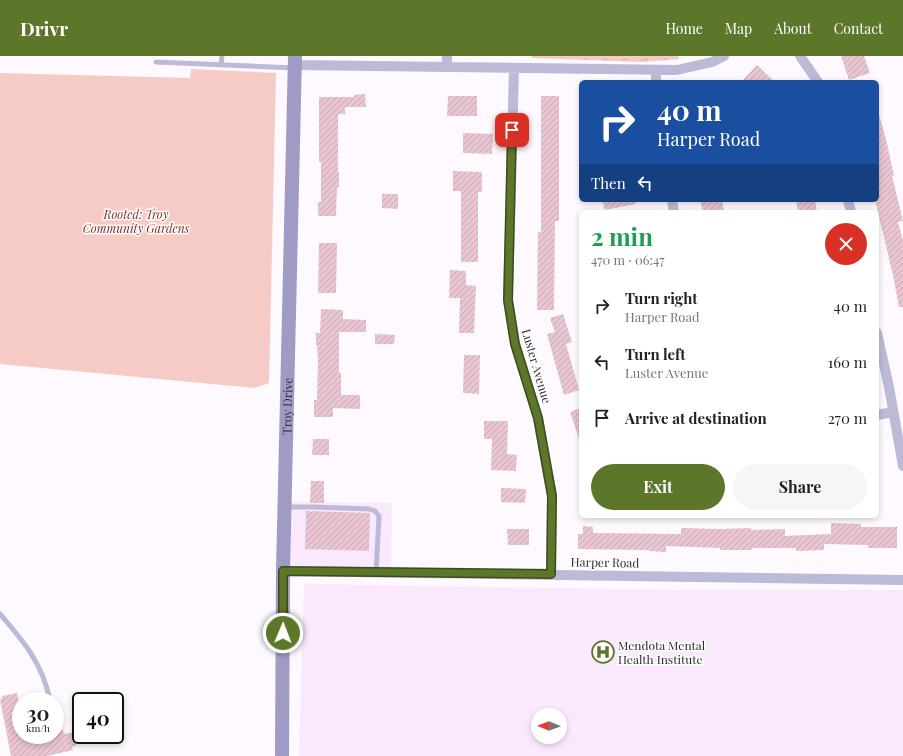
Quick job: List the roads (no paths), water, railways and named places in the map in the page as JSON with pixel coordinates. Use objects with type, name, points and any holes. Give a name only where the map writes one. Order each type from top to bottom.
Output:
[{"type":"street","points":[[447,56],[447,67]]},
{"type":"street","points":[[295,63],[447,67],[677,70],[712,62],[724,56]]},
{"type":"street","points":[[800,56],[817,80]]},
{"type":"street","name":"Troy Drive","points":[[282,756],[283,571],[295,63]]},
{"type":"street","name":"Luster Avenue","points":[[514,68],[508,300],[515,344],[538,418],[552,496],[551,574]]},
{"type":"street","points":[[656,70],[656,80]]},
{"type":"street","points":[[879,343],[903,466]]},
{"type":"street","points":[[879,415],[893,412]]},
{"type":"street","name":"Harper Road","points":[[283,571],[903,580]]},
{"type":"lane","points":[[221,65],[222,56]]},
{"type":"lane","points":[[156,62],[221,65],[295,63]]},
{"type":"lane","points":[[285,507],[369,509],[375,511],[379,516],[376,573]]},
{"type":"lane","points":[[0,614],[36,660],[48,692]]},
{"type":"place","name":"Mendota Mental Health Institute","points":[[603,652]]},
{"type":"park label","name":"Rooted: Troy Community Gardens","points":[[136,221]]}]
